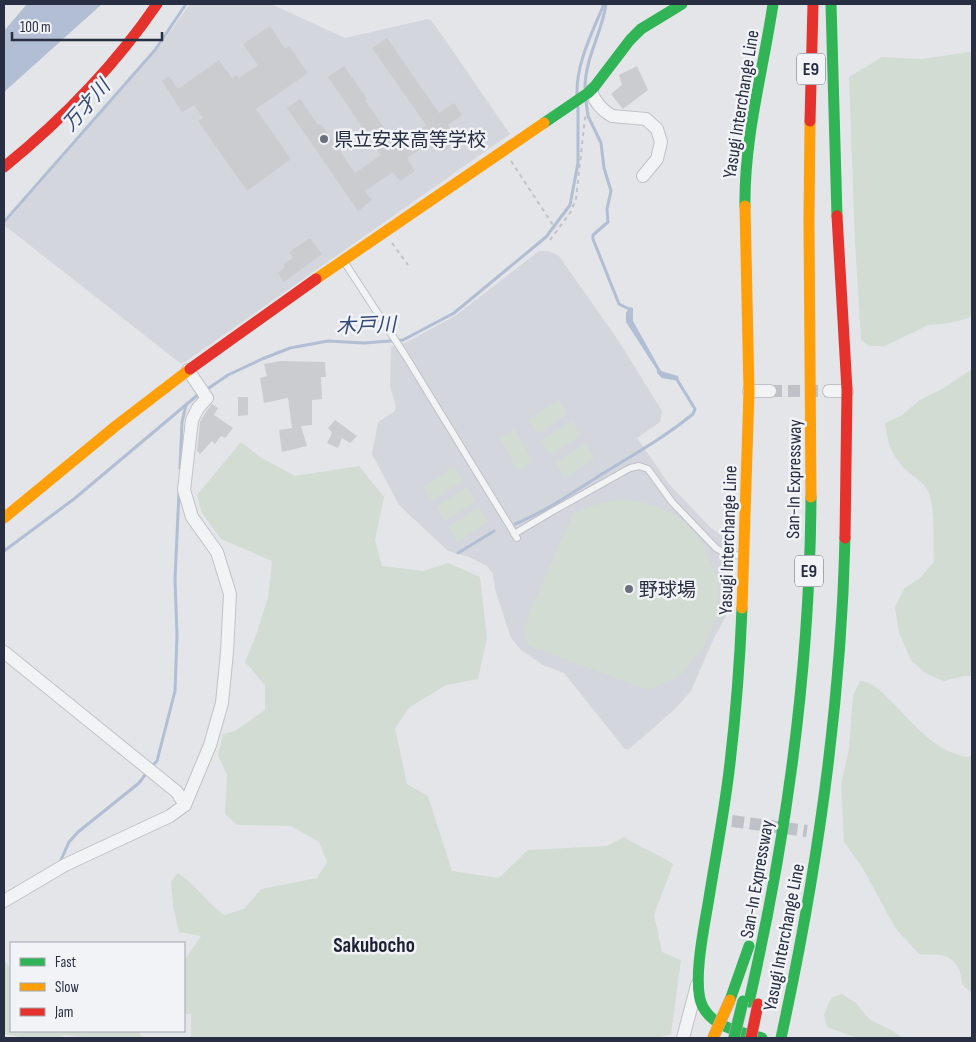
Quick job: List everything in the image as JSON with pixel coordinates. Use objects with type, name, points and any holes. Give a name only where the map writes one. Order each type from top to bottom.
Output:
[{"type":"main road","points":[[4,167],[77,104],[124,50],[157,4]]},
{"type":"main road","points":[[4,518],[141,405],[188,370],[343,260],[589,92],[600,82],[617,56],[637,32],[682,4]]},
{"type":"main road","name":"Yasugi Interchange Line","points":[[762,1038],[726,1027],[712,1018],[703,1008],[698,983],[701,949],[727,820],[739,670],[745,556],[749,392],[745,190],[754,111],[773,4]]},
{"type":"main road","name":"San-In Expressway","points":[[739,1038],[750,1003],[780,849],[799,715],[809,582],[811,473],[807,134],[808,4]]},
{"type":"main road","name":"San-In Expressway","points":[[734,1038],[750,1003],[757,942],[772,865],[792,726],[799,646],[804,553],[806,411],[803,266],[807,134],[814,4]]},
{"type":"main road","name":"Yasugi Interchange Line","points":[[781,1038],[793,988],[813,831],[828,769],[846,564],[847,391],[839,258],[831,4]]},
{"type":"main road","points":[[713,1038],[747,955],[772,865]]},
{"type":"main road","points":[[750,1003],[751,1038]]},
{"type":"street","points":[[589,92],[608,115],[646,119],[658,129],[661,142],[659,153],[652,168],[643,176]]},
{"type":"street","points":[[4,902],[65,865],[170,816],[185,805],[210,745],[222,703],[228,652],[230,594],[217,552],[192,517],[184,490],[190,425],[194,414],[207,398],[188,370]]},
{"type":"street","points":[[749,392],[770,391]]},
{"type":"street","points":[[829,391],[847,391]]},
{"type":"street","points":[[4,652],[177,792],[185,805]]},
{"type":"street","points":[[683,1038],[698,983]]},
{"type":"lane","points":[[343,260],[405,356],[516,536],[553,511],[630,468],[638,466],[648,469],[672,502],[716,548],[726,554],[745,556]]},
{"type":"path","points":[[550,240],[570,213],[576,199],[586,116],[589,112]]},
{"type":"path","points":[[504,151],[553,224]]},
{"type":"path","points":[[384,232],[408,265]]},
{"type":"shaded area","points":[[190,4],[271,4],[345,38],[428,19],[432,21],[510,134],[185,362],[180,363],[4,225],[156,51]]},
{"type":"shaded area","points":[[972,53],[972,317],[950,323],[928,325],[885,346],[869,346],[861,340],[855,242],[849,77],[882,57],[923,59]]},
{"type":"shaded area","points":[[539,251],[548,251],[559,256],[618,340],[662,411],[660,422],[637,438],[669,484],[711,528],[734,544],[731,606],[713,640],[691,691],[674,710],[628,750],[624,748],[564,673],[543,665],[521,650],[511,638],[495,589],[493,574],[487,566],[469,557],[448,551],[399,505],[372,454],[378,422],[394,412],[396,407],[390,386],[391,347],[407,342],[455,316]]},
{"type":"shaded area","points":[[972,369],[972,676],[963,676],[944,681],[925,673],[911,660],[899,633],[895,607],[905,588],[921,577],[934,562],[932,503],[926,487],[904,468],[893,452],[885,423],[901,416],[920,400],[944,388]]},
{"type":"shaded area","points":[[559,400],[568,414],[537,434],[528,420]]},
{"type":"shaded area","points":[[572,421],[581,435],[550,455],[541,441]]},
{"type":"shaded area","points":[[514,429],[533,461],[518,470],[499,438]]},
{"type":"shaded area","points":[[241,442],[260,457],[295,476],[359,466],[384,497],[375,540],[382,566],[423,571],[448,563],[480,577],[487,638],[478,679],[446,685],[410,707],[395,728],[407,784],[428,796],[452,871],[499,878],[528,850],[607,846],[624,837],[673,864],[654,915],[662,952],[681,960],[671,1034],[658,1038],[191,1038],[191,1014],[185,1014],[185,960],[201,936],[179,932],[173,906],[171,882],[178,873],[224,915],[244,909],[261,889],[317,878],[327,862],[319,842],[291,826],[237,825],[225,814],[227,775],[218,755],[223,734],[235,731],[265,710],[265,685],[245,662],[268,598],[272,561],[221,539],[202,513],[197,495]]},
{"type":"shaded area","points":[[586,443],[595,458],[564,478],[555,463]]},
{"type":"shaded area","points":[[454,467],[463,481],[432,501],[423,487]]},
{"type":"shaded area","points":[[467,487],[476,501],[445,521],[436,507]]},
{"type":"shaded area","name":"野球場","points":[[619,500],[641,502],[661,508],[679,518],[704,545],[718,580],[718,614],[705,645],[681,675],[648,690],[527,645],[523,627],[573,513],[600,503]]},
{"type":"shaded area","points":[[479,507],[488,522],[457,542],[448,527]]},
{"type":"shaded area","points":[[860,681],[878,689],[918,729],[937,744],[958,755],[969,757],[972,754],[972,994],[962,984],[961,974],[953,961],[945,956],[919,954],[896,929],[862,867],[844,842],[841,784],[849,749],[853,696]]},
{"type":"shaded area","points":[[4,959],[10,968],[10,1032],[139,1032],[142,1038],[93,1038],[64,1035],[58,1038],[26,1038],[4,1034]]},
{"type":"shaded area","points":[[842,994],[856,1003],[870,1020],[893,1031],[902,1038],[857,1038],[827,1027],[824,1015],[831,998]]},
{"type":"water","points":[[27,4],[102,4],[4,92],[4,31]]},
{"type":"water","points":[[630,307],[633,308],[633,321],[661,371],[678,376],[679,381],[662,378],[657,373],[657,370],[626,322],[626,313]]},
{"type":"building","points":[[270,26],[285,49],[289,46],[308,73],[256,109],[291,159],[247,191],[198,121],[203,118],[194,105],[182,112],[162,81],[169,76],[178,89],[219,60],[232,78],[236,75],[239,78],[258,65],[243,44]]},
{"type":"building","points":[[387,38],[439,113],[454,103],[462,115],[448,125],[459,141],[443,151],[435,139],[407,158],[415,171],[400,181],[393,172],[365,191],[372,200],[358,211],[287,108],[300,99],[318,125],[321,124],[355,173],[381,155],[328,77],[344,66],[396,145],[426,125],[372,48]]},
{"type":"building","points":[[637,66],[648,90],[623,109],[611,94],[622,85],[619,75]]},
{"type":"building","points":[[310,238],[322,254],[284,282],[278,273],[285,267],[283,264],[293,258],[289,252]]},
{"type":"building","points":[[281,361],[325,362],[326,377],[321,377],[322,399],[312,400],[312,425],[301,426],[307,446],[282,452],[279,430],[292,428],[288,398],[264,403],[260,378],[267,376],[264,364]]},
{"type":"building","points":[[238,397],[248,397],[248,415],[238,416]]},
{"type":"building","points":[[212,404],[218,408],[214,415],[233,428],[225,438],[221,436],[215,444],[212,441],[200,454],[197,451],[200,422]]},
{"type":"building","points":[[335,420],[357,436],[350,443],[342,438],[338,448],[327,443],[332,433],[328,428]]},
{"type":"waterway","name":"万才川","points":[[4,222],[155,50],[186,4]]},
{"type":"waterway","name":"木戸川","points":[[577,94],[577,82],[582,59],[604,4]]},
{"type":"waterway","points":[[585,88],[588,66],[606,4]]},
{"type":"waterway","points":[[586,101],[588,116],[601,143],[604,168],[611,191],[607,209],[608,222],[593,235],[593,239],[619,304],[631,310]]},
{"type":"waterway","name":"木戸川","points":[[206,390],[228,375],[290,348],[328,341],[364,343],[403,340],[454,313],[546,237],[570,205],[578,163],[578,107]]},
{"type":"waterway","points":[[515,524],[570,494],[660,438],[693,414],[695,409],[676,378]]},
{"type":"waterway","name":"木戸川","points":[[4,551],[74,499],[200,393]]},
{"type":"waterway","points":[[180,468],[182,422],[186,405]]},
{"type":"waterway","points":[[152,766],[157,761],[175,691],[177,635],[175,579],[179,492]]},
{"type":"waterway","points":[[458,553],[494,531]]},
{"type":"waterway","points":[[60,862],[69,842],[78,832],[139,783],[148,771]]},
{"type":"tunnel","points":[[770,391],[829,391]]},
{"type":"tunnel","points":[[732,821],[807,831]]},
{"type":"traffic: fast","points":[[544,123],[588,93],[641,29],[682,4]]},
{"type":"traffic: fast","points":[[745,206],[751,130],[773,4]]},
{"type":"traffic: fast","points":[[831,4],[837,216]]},
{"type":"traffic: fast","points":[[749,1002],[775,877],[794,751],[806,625],[811,497]]},
{"type":"traffic: fast","points":[[781,1038],[806,914],[825,789],[838,664],[845,538]]},
{"type":"traffic: fast","points":[[742,608],[738,686],[730,763],[702,938],[698,985],[703,1007],[714,1020],[729,1028],[762,1038]]},
{"type":"traffic: fast","points":[[730,1000],[749,946]]},
{"type":"traffic: fast","points":[[734,1038],[743,1001]]},
{"type":"traffic: slow","points":[[810,121],[811,497]]},
{"type":"traffic: slow","points":[[316,279],[544,123]]},
{"type":"traffic: slow","points":[[742,608],[749,391],[745,206]]},
{"type":"traffic: slow","points":[[4,518],[117,425],[190,369]]},
{"type":"traffic: slow","points":[[713,1038],[730,1000]]},
{"type":"traffic: jam","points":[[4,167],[67,111],[105,71],[157,4]]},
{"type":"traffic: jam","points":[[810,121],[813,4]]},
{"type":"traffic: jam","points":[[837,216],[847,390],[845,538]]},
{"type":"traffic: jam","points":[[190,369],[316,279]]},
{"type":"traffic: jam","points":[[751,1038],[758,1004]]},
{"type":"place","name":"県立安来高等学校","points":[[324,139]]},
{"type":"place","name":"野球場","points":[[629,589]]},
{"type":"district","name":"Sakubocho","points":[[374,945]]}]
